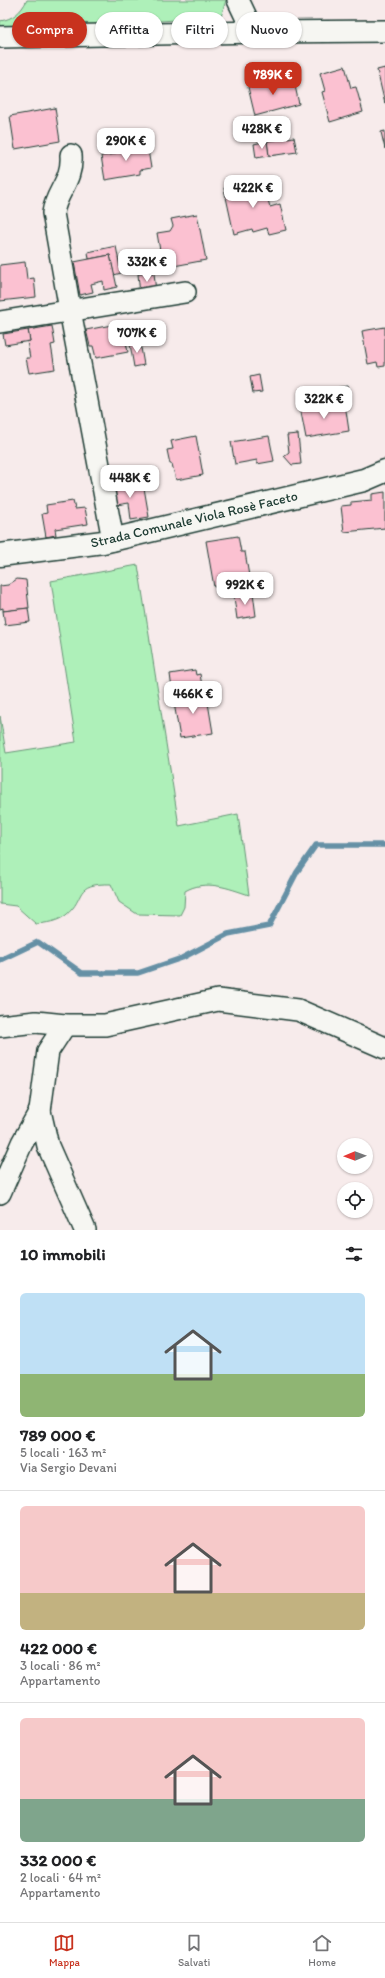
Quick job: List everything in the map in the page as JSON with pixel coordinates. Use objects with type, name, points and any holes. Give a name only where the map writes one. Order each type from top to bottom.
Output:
[{"type":"street","points":[[238,0],[244,12]]},
{"type":"street","points":[[302,32],[385,31]]},
{"type":"street","points":[[0,37],[236,33]]},
{"type":"street","points":[[71,155],[70,173],[54,206],[53,213],[113,540]]},
{"type":"street","points":[[0,322],[185,292]]},
{"type":"street","name":"Strada Comunale Viola Rosè Faceto","points":[[0,555],[113,540],[364,480],[385,471]]},
{"type":"street","points":[[0,1026],[36,1022],[65,1025],[105,1025],[218,1000],[298,1010],[385,1048]]},
{"type":"street","points":[[65,1025],[48,1051],[40,1111],[48,1146],[85,1230]]},
{"type":"street","points":[[0,1194],[22,1143],[40,1111]]},
{"type":"green space","points":[[27,0],[226,0],[222,12],[171,12],[171,20],[163,21],[163,12],[95,12],[95,25],[87,26],[87,12],[18,12]]},
{"type":"green space","points":[[12,17],[12,26],[0,26],[0,21]]},
{"type":"green space","points":[[138,565],[179,826],[238,814],[249,895],[225,887],[209,885],[193,887],[185,891],[184,907],[180,915],[137,914],[119,902],[111,884],[99,884],[85,889],[72,909],[63,917],[51,922],[36,924],[16,906],[0,904],[0,716],[6,753],[76,742],[51,581]]},
{"type":"building","points":[[345,66],[351,88],[356,87],[363,112],[330,122],[322,92],[325,91],[320,73]]},
{"type":"building","points":[[385,68],[385,104],[377,70]]},
{"type":"building","points":[[293,77],[299,104],[255,116],[248,87]]},
{"type":"building","points":[[55,108],[60,141],[15,149],[10,116]]},
{"type":"building","points":[[385,131],[385,149],[381,132]]},
{"type":"building","points":[[294,137],[297,152],[269,156],[267,141]]},
{"type":"building","points":[[267,141],[269,156],[256,158],[254,144]]},
{"type":"building","points":[[147,144],[151,168],[140,170],[140,174],[105,180],[101,156],[115,154],[115,150]]},
{"type":"building","points":[[260,180],[264,197],[267,196],[270,207],[280,204],[286,230],[269,234],[267,228],[253,232],[252,229],[234,234],[224,188]]},
{"type":"building","points":[[197,214],[206,260],[163,268],[157,233],[170,231],[173,226],[171,219]]},
{"type":"building","points":[[116,246],[121,273],[114,275],[110,255],[89,259],[88,252]]},
{"type":"building","points":[[110,255],[117,287],[104,290],[103,281],[91,284],[93,292],[80,295],[74,262]]},
{"type":"building","points":[[25,262],[27,279],[34,278],[36,297],[0,301],[0,265]]},
{"type":"building","points":[[154,273],[156,292],[140,294],[138,274]]},
{"type":"building","points":[[122,323],[128,352],[96,358],[93,346],[90,346],[86,330]]},
{"type":"building","points":[[137,323],[139,336],[129,337],[127,325]]},
{"type":"building","points":[[52,326],[55,344],[51,345],[55,369],[29,373],[26,358],[30,358],[27,341],[30,341],[28,330]]},
{"type":"building","points":[[385,327],[385,366],[378,367],[377,362],[368,364],[362,331]]},
{"type":"building","points":[[28,330],[30,341],[5,345],[3,334]]},
{"type":"building","points":[[140,342],[144,365],[134,367],[130,344]]},
{"type":"building","points":[[259,375],[262,392],[253,393],[250,377]]},
{"type":"building","points":[[348,386],[349,394],[335,396],[334,388]]},
{"type":"building","points":[[327,390],[328,398],[315,400],[314,392]]},
{"type":"building","points":[[316,404],[316,409],[345,404],[349,431],[306,438],[300,407]]},
{"type":"building","points":[[298,434],[301,464],[292,465],[284,456],[289,452],[287,435]]},
{"type":"building","points":[[196,436],[203,475],[176,480],[167,450],[173,449],[171,441]]},
{"type":"building","points":[[269,436],[274,461],[257,464],[257,460],[235,464],[231,442]]},
{"type":"building","points":[[143,482],[149,517],[131,520],[129,503],[110,506],[107,488]]},
{"type":"building","points":[[385,492],[385,528],[344,532],[341,506],[351,505],[351,502],[372,500],[372,494]]},
{"type":"building","points":[[73,501],[75,509],[85,508],[88,524],[55,529],[56,535],[46,537],[42,514],[47,513],[46,505]]},
{"type":"building","points":[[238,536],[241,552],[245,552],[250,582],[214,587],[206,541]]},
{"type":"building","points":[[17,579],[26,580],[29,608],[3,611],[3,608],[0,609],[0,586],[8,585]]},
{"type":"building","points":[[253,593],[256,616],[237,619],[234,597]]},
{"type":"building","points":[[28,608],[30,622],[5,625],[3,611]]},
{"type":"building","points":[[195,670],[196,675],[200,674],[203,692],[173,697],[170,674]]},
{"type":"building","points":[[206,691],[213,733],[180,738],[173,697]]},
{"type":"waterway","points":[[0,960],[38,942],[82,973],[138,973],[182,958],[228,934],[269,926],[297,872],[316,845],[385,845]]}]
